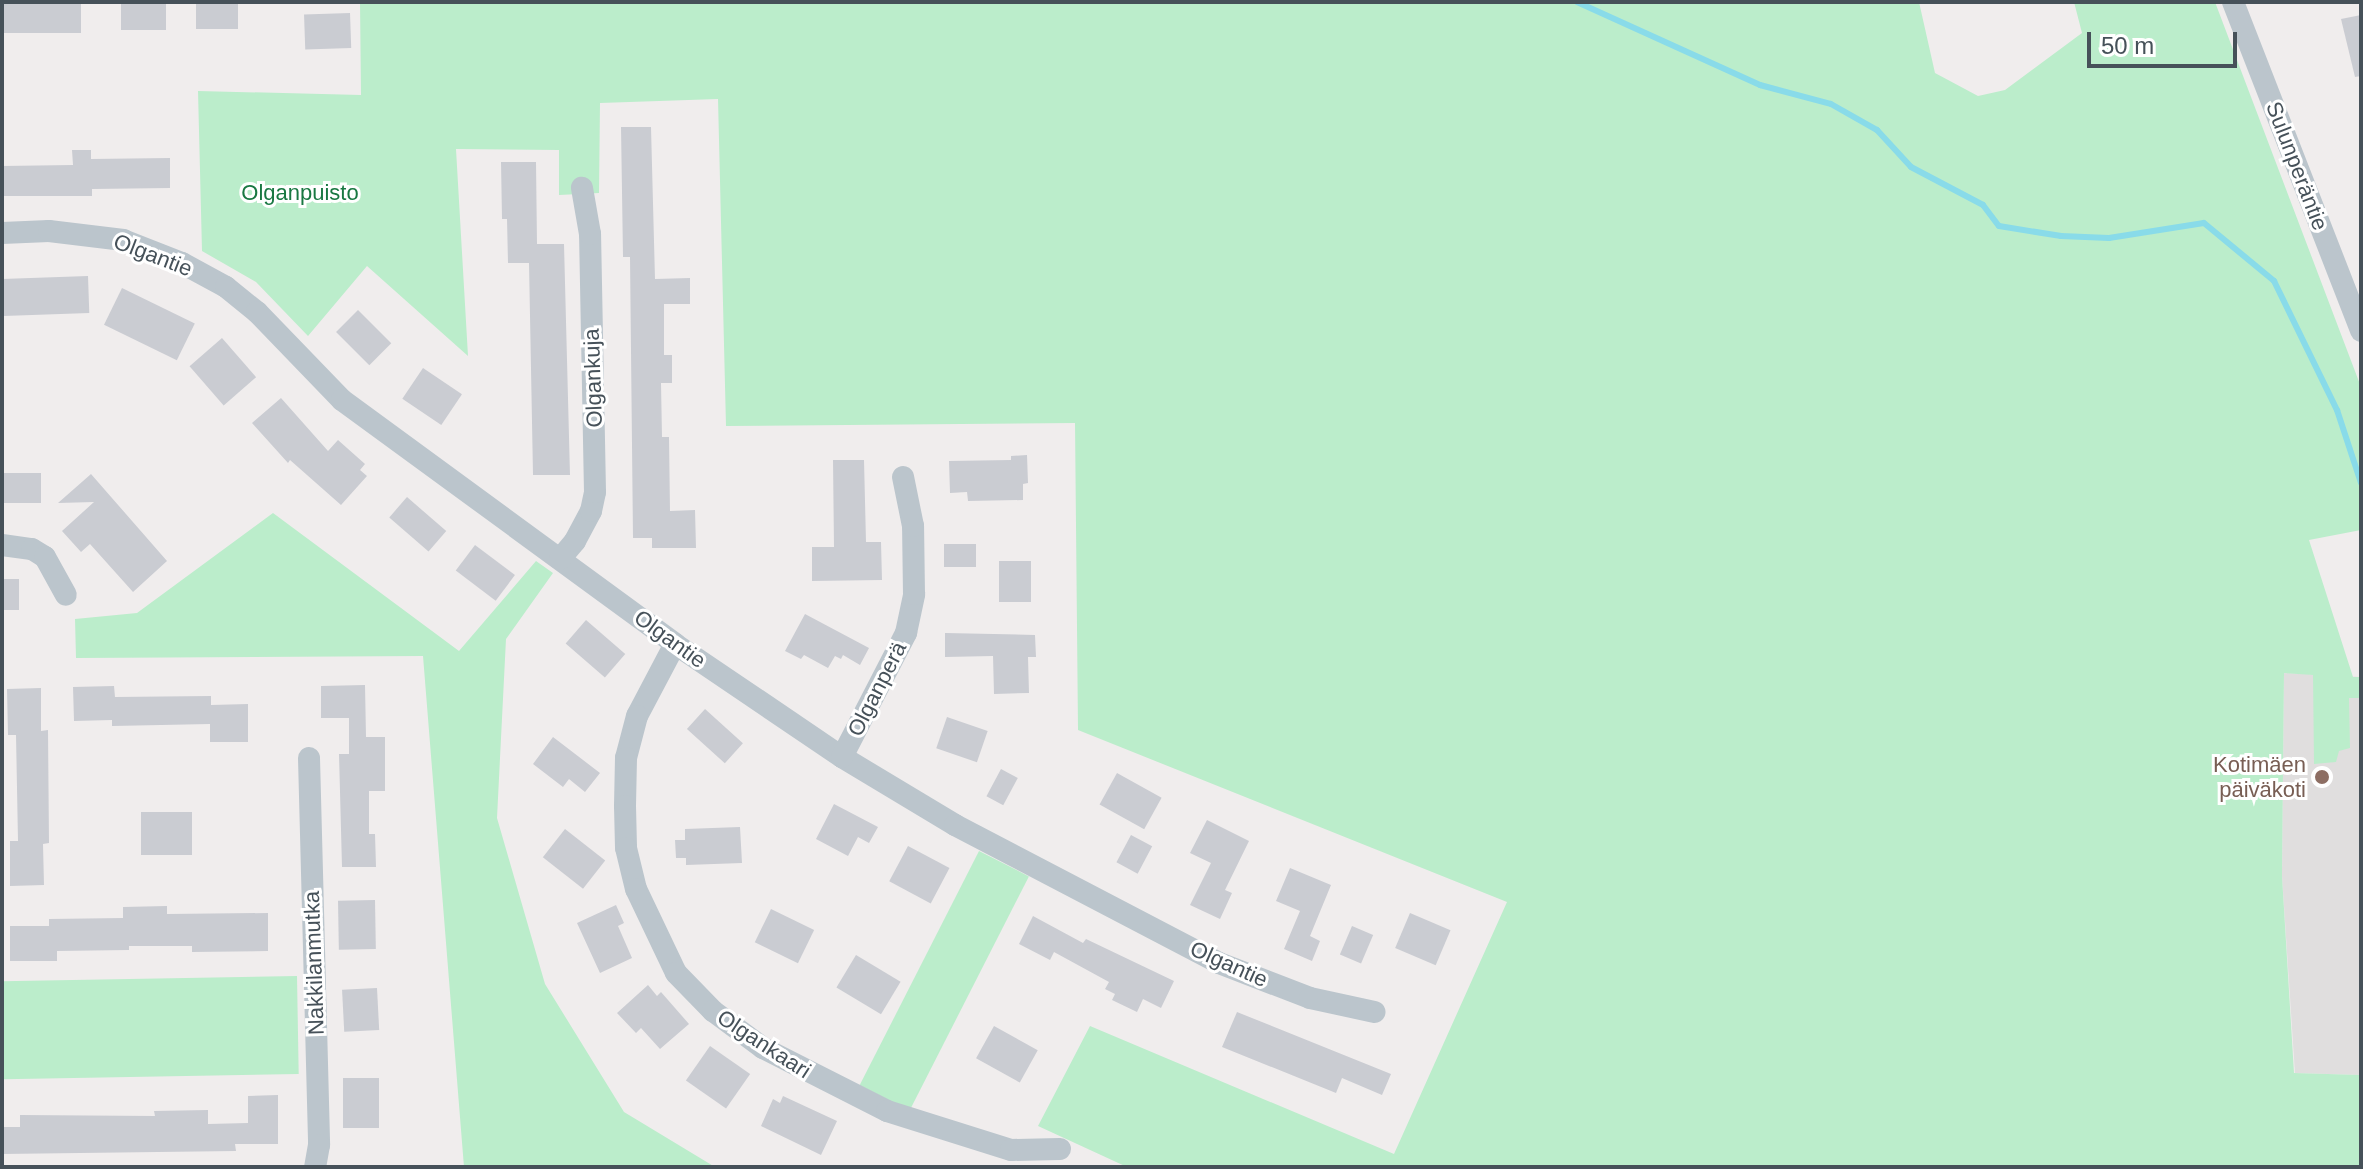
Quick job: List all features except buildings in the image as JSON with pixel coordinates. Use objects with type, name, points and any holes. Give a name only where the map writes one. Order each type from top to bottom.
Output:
[{"type":"street","name":"Sulunperäntie","points":[[2233,2],[2361,331]]},
{"type":"street","name":"Olgankuja","points":[[560,559],[585,521],[595,492],[590,234],[582,188]]},
{"type":"street","name":"Olgantie","points":[[2,233],[60,231],[123,240],[182,263],[226,287],[257,312],[342,400],[675,644],[842,757],[955,825],[1219,963],[1310,998],[1375,1012]]},
{"type":"street","name":"Olganperä","points":[[842,757],[906,633],[914,594],[913,526],[903,477]]},
{"type":"street","points":[[2,545],[32,549],[45,557],[66,595]]},
{"type":"street","name":"Olgankaari","points":[[675,644],[637,716],[626,758],[625,806],[626,848],[636,889],[676,973],[713,1011],[763,1048],[887,1111],[1011,1150],[1060,1149]]},
{"type":"street","name":"Nakkilanmutka","points":[[309,758],[319,1145],[315,1167]]},
{"type":"shaded area","name":"Kotimäen päiväkoti","points":[[2284,673],[2361,677],[2361,1075],[2295,1073],[2282,876]]},
{"type":"green space","name":"Olganpuisto","points":[[360,2],[1919,2],[1935,73],[1978,96],[2005,90],[2082,33],[2074,2],[2215,2],[2361,387],[2361,530],[2309,540],[2353,677],[2361,677],[2361,698],[2349,698],[2350,748],[2339,751],[2336,762],[2314,764],[2313,675],[2284,673],[2282,876],[2294,1073],[2361,1075],[2359,1167],[1127,1167],[1038,1126],[1090,1026],[1394,1154],[1507,902],[1078,730],[1075,423],[726,426],[718,99],[600,103],[599,193],[559,195],[559,150],[456,149],[468,356],[367,266],[308,336],[256,282],[202,251],[198,91],[361,95]]},
{"type":"green space","points":[[273,513],[459,651],[536,561],[553,573],[506,639],[497,818],[545,984],[624,1112],[715,1167],[464,1167],[423,656],[76,658],[75,619],[137,613]]},
{"type":"green space","points":[[979,851],[1029,876],[909,1111],[860,1085]]},
{"type":"green space","points":[[297,976],[299,1074],[4,1079],[2,981]]},
{"type":"waterway","points":[[1577,2],[1760,85],[1831,104],[1877,130],[1911,167],[1983,205],[1999,226],[2061,236],[2109,238],[2204,223],[2274,281],[2337,410],[2361,483]]},
{"type":"place","name":"Kotimäen päiväkoti","points":[[2322,777]]}]
